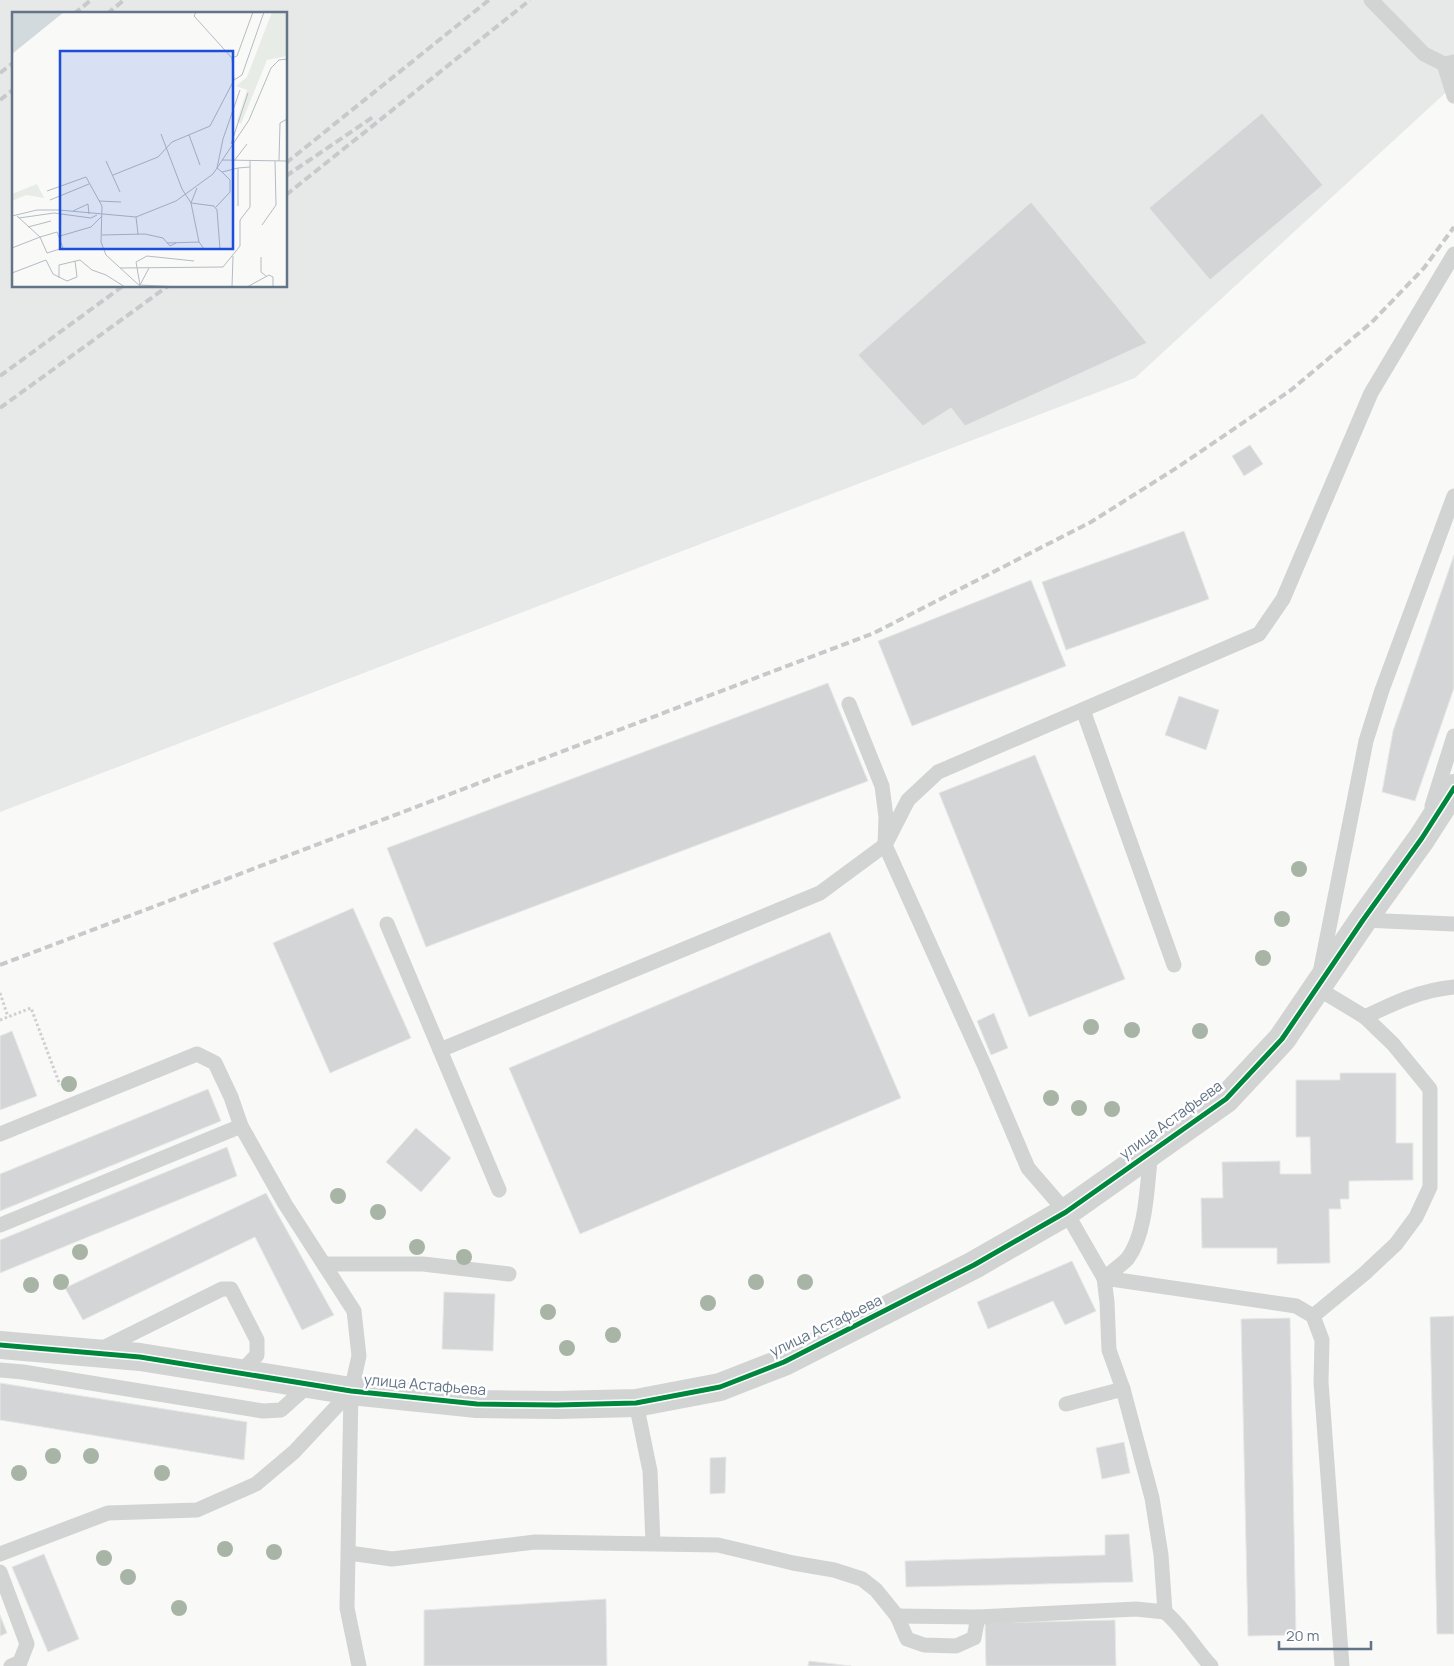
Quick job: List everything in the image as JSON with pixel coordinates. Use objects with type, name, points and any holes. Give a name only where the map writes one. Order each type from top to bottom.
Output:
[{"type":"street","name":"улица Астафьева","points":[[0,1345],[140,1357],[351,1391],[477,1404],[558,1405],[636,1403],[720,1387],[784,1362],[974,1265],[1066,1212],[1226,1099],[1282,1039],[1363,920],[1422,838],[1454,788]]},
{"type":"lane","points":[[1371,0],[1424,54],[1449,63],[1454,96]]},
{"type":"lane","points":[[440,1050],[820,893],[886,845],[908,800],[938,772],[1258,634],[1283,599],[1371,393],[1454,254]]},
{"type":"lane","points":[[1313,1316],[1364,1274],[1396,1244],[1416,1216],[1430,1187],[1430,1089],[1393,1044],[1365,1017],[1317,988],[1366,741],[1382,690],[1454,496]]},
{"type":"lane","points":[[849,704],[882,786],[886,818],[886,845],[1028,1168],[1066,1212],[1104,1278],[1107,1302],[1108,1350],[1122,1389],[1152,1498],[1161,1556],[1165,1612]]},
{"type":"lane","points":[[1083,710],[1174,964]]},
{"type":"lane","points":[[1422,838],[1454,736]]},
{"type":"lane","points":[[1363,920],[1454,924]]},
{"type":"lane","points":[[387,924],[499,1190]]},
{"type":"lane","points":[[1365,1017],[1410,996],[1437,988],[1454,987]]},
{"type":"lane","points":[[0,1134],[197,1054],[215,1063],[231,1097],[241,1126],[285,1204],[354,1311],[359,1356],[351,1391],[347,1608],[359,1666]]},
{"type":"lane","points":[[0,1225],[241,1126]]},
{"type":"lane","points":[[1104,1278],[1128,1258],[1138,1239],[1151,1151]]},
{"type":"lane","points":[[324,1264],[423,1264],[509,1274]]},
{"type":"lane","points":[[1104,1278],[1296,1306],[1313,1316],[1322,1340],[1321,1382],[1342,1666]]},
{"type":"lane","points":[[93,1353],[222,1289],[231,1289],[257,1340],[257,1355],[240,1373]]},
{"type":"lane","points":[[0,1370],[23,1372],[263,1412],[281,1410],[310,1384]]},
{"type":"lane","points":[[1066,1404],[1122,1389]]},
{"type":"lane","points":[[0,1554],[108,1513],[197,1510],[256,1484],[294,1452],[351,1391]]},
{"type":"lane","points":[[636,1403],[650,1471],[653,1543]]},
{"type":"lane","points":[[349,1553],[392,1558],[535,1542],[718,1545],[793,1563],[834,1570],[862,1579],[876,1590],[897,1616],[907,1639],[924,1646],[956,1646],[974,1638],[978,1617]]},
{"type":"lane","points":[[0,1572],[27,1644],[20,1662],[11,1666]]},
{"type":"lane","points":[[897,1616],[978,1617],[1136,1610],[1165,1612],[1178,1622],[1196,1650],[1211,1666]]},
{"type":"path","points":[[0,993],[8,1017]]},
{"type":"path","points":[[0,1020],[31,1008],[68,1106]]},
{"type":"shaded area","points":[[0,0],[1454,0],[1454,85],[1135,378],[0,812]]},
{"type":"building","points":[[1262,113],[1323,185],[1210,280],[1149,208]]},
{"type":"building","points":[[1031,202],[1147,343],[965,426],[951,408],[923,426],[858,355]]},
{"type":"building","points":[[1250,445],[1263,464],[1244,476],[1232,456]]},
{"type":"building","points":[[1184,531],[1209,599],[1066,650],[1042,582]]},
{"type":"building","points":[[1454,555],[1454,688],[1415,801],[1382,792],[1393,731]]},
{"type":"building","points":[[1031,580],[1066,666],[912,726],[878,641]]},
{"type":"building","points":[[828,683],[868,781],[426,947],[387,848]]},
{"type":"building","points":[[1179,696],[1219,710],[1206,750],[1165,735]]},
{"type":"building","points":[[1035,755],[1125,979],[1029,1017],[939,793]]},
{"type":"building","points":[[353,908],[411,1038],[330,1073],[273,943]]},
{"type":"building","points":[[830,932],[901,1098],[580,1234],[509,1068]]},
{"type":"building","points":[[994,1013],[1008,1048],[991,1055],[977,1021]]},
{"type":"building","points":[[12,1031],[37,1096],[0,1110],[0,1036]]},
{"type":"building","points":[[1340,1073],[1396,1073],[1396,1143],[1413,1143],[1413,1180],[1349,1181],[1349,1199],[1340,1199],[1341,1209],[1329,1209],[1330,1263],[1277,1264],[1277,1248],[1202,1248],[1201,1198],[1223,1198],[1222,1162],[1280,1161],[1280,1174],[1311,1174],[1310,1137],[1296,1137],[1296,1080],[1340,1080]]},
{"type":"building","points":[[208,1089],[221,1121],[0,1211],[0,1174]]},
{"type":"building","points":[[416,1128],[451,1158],[421,1192],[386,1162]]},
{"type":"building","points":[[227,1147],[237,1176],[0,1273],[0,1240]]},
{"type":"building","points":[[266,1193],[334,1315],[302,1330],[255,1237],[83,1320],[65,1288]]},
{"type":"building","points":[[1072,1261],[1096,1311],[1065,1325],[1053,1301],[988,1329],[977,1302]]},
{"type":"building","points":[[444,1292],[495,1294],[493,1351],[442,1349]]},
{"type":"building","points":[[1454,1316],[1454,1634],[1437,1634],[1430,1317]]},
{"type":"building","points":[[1290,1318],[1296,1635],[1248,1636],[1241,1319]]},
{"type":"building","points":[[0,1383],[247,1422],[244,1460],[0,1420]]},
{"type":"building","points":[[1124,1442],[1130,1473],[1102,1479],[1096,1448]]},
{"type":"building","points":[[726,1457],[725,1493],[710,1494],[710,1458]]},
{"type":"building","points":[[1129,1534],[1133,1582],[906,1587],[905,1561],[1105,1555],[1105,1535]]},
{"type":"building","points":[[44,1554],[79,1639],[48,1652],[12,1567]]},
{"type":"building","points":[[606,1599],[607,1666],[424,1666],[424,1610]]},
{"type":"building","points":[[0,1615],[7,1633],[0,1636]]},
{"type":"building","points":[[1115,1620],[1116,1666],[986,1666],[985,1623]]},
{"type":"building","points":[[809,1661],[851,1666],[808,1666]]},
{"type":"railway","points":[[76,12],[91,0]]},
{"type":"railway","points":[[109,12],[124,0]]},
{"type":"railway","points":[[288,161],[489,0]]},
{"type":"railway","points":[[288,193],[530,0]]},
{"type":"railway","points":[[0,73],[12,64]]},
{"type":"railway","points":[[0,100],[12,91]]},
{"type":"railway","points":[[288,175],[373,117]]},
{"type":"railway","points":[[0,965],[874,633],[1091,522],[1178,467],[1291,390],[1371,323],[1424,268],[1454,227]]},
{"type":"railway","points":[[0,376],[120,288]]},
{"type":"railway","points":[[0,408],[165,288]]},
{"type":"cycle path","points":[[0,1345],[140,1357],[351,1391],[477,1404],[557,1405],[636,1403],[720,1387],[784,1362],[974,1265],[1066,1212],[1226,1099],[1282,1039],[1363,920],[1422,838],[1454,788]]}]
